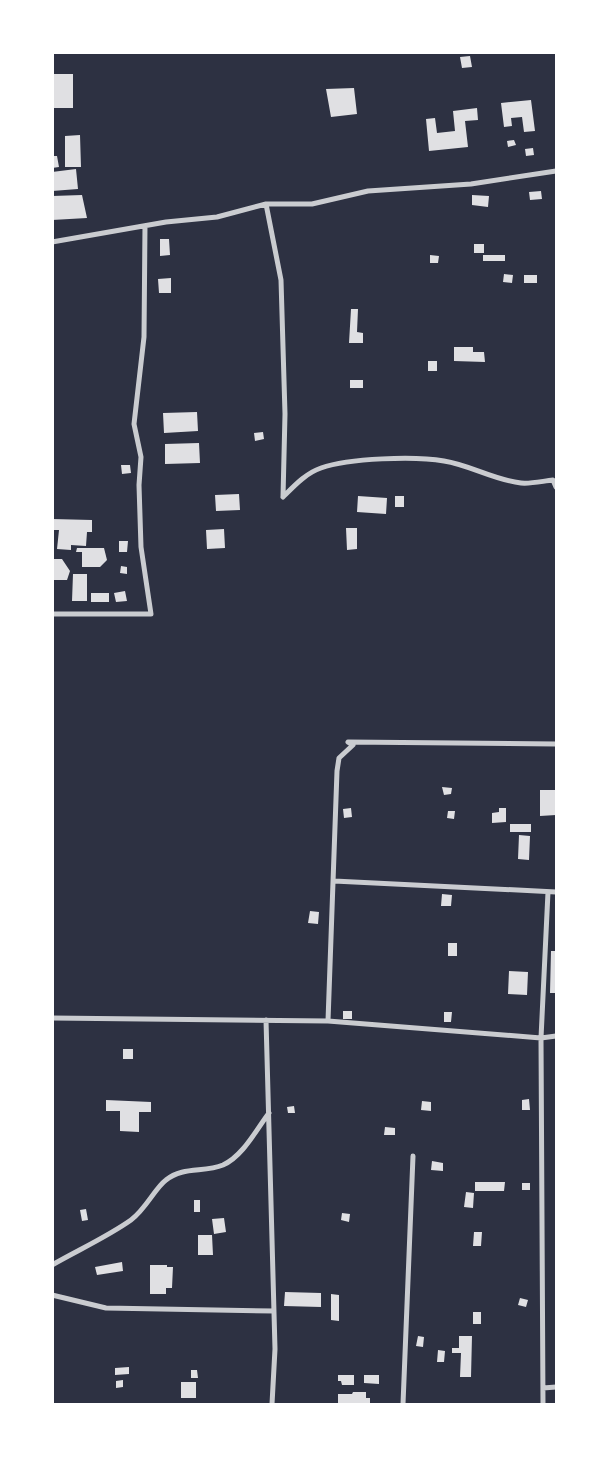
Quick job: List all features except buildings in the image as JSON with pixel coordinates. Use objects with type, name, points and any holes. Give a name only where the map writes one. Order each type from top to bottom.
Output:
[{"type":"street","points":[[52,242],[217,217],[266,204],[312,204],[368,191],[471,184],[556,171]]},
{"type":"street","points":[[266,204],[281,280],[285,414],[283,497],[300,480],[320,468],[342,463],[412,459],[445,461],[490,476],[523,483],[553,480],[556,486]]},
{"type":"street","points":[[52,614],[151,614],[141,547],[141,457],[134,424],[144,337],[145,226]]},
{"type":"street","points":[[328,1021],[337,771],[339,758],[353,745],[348,742],[556,744]]},
{"type":"street","points":[[334,881],[556,892]]},
{"type":"street","points":[[543,1405],[541,1038],[548,892]]},
{"type":"street","points":[[52,1018],[328,1021],[541,1038],[556,1036]]},
{"type":"street","points":[[267,1020],[274,1311],[272,1405]]},
{"type":"street","points":[[52,1265],[132,1219],[166,1180],[188,1170],[222,1165],[232,1158],[269,1113]]},
{"type":"street","points":[[403,1405],[413,1156]]},
{"type":"street","points":[[52,1295],[106,1308],[274,1311]]},
{"type":"street","points":[[543,1388],[556,1387]]}]
